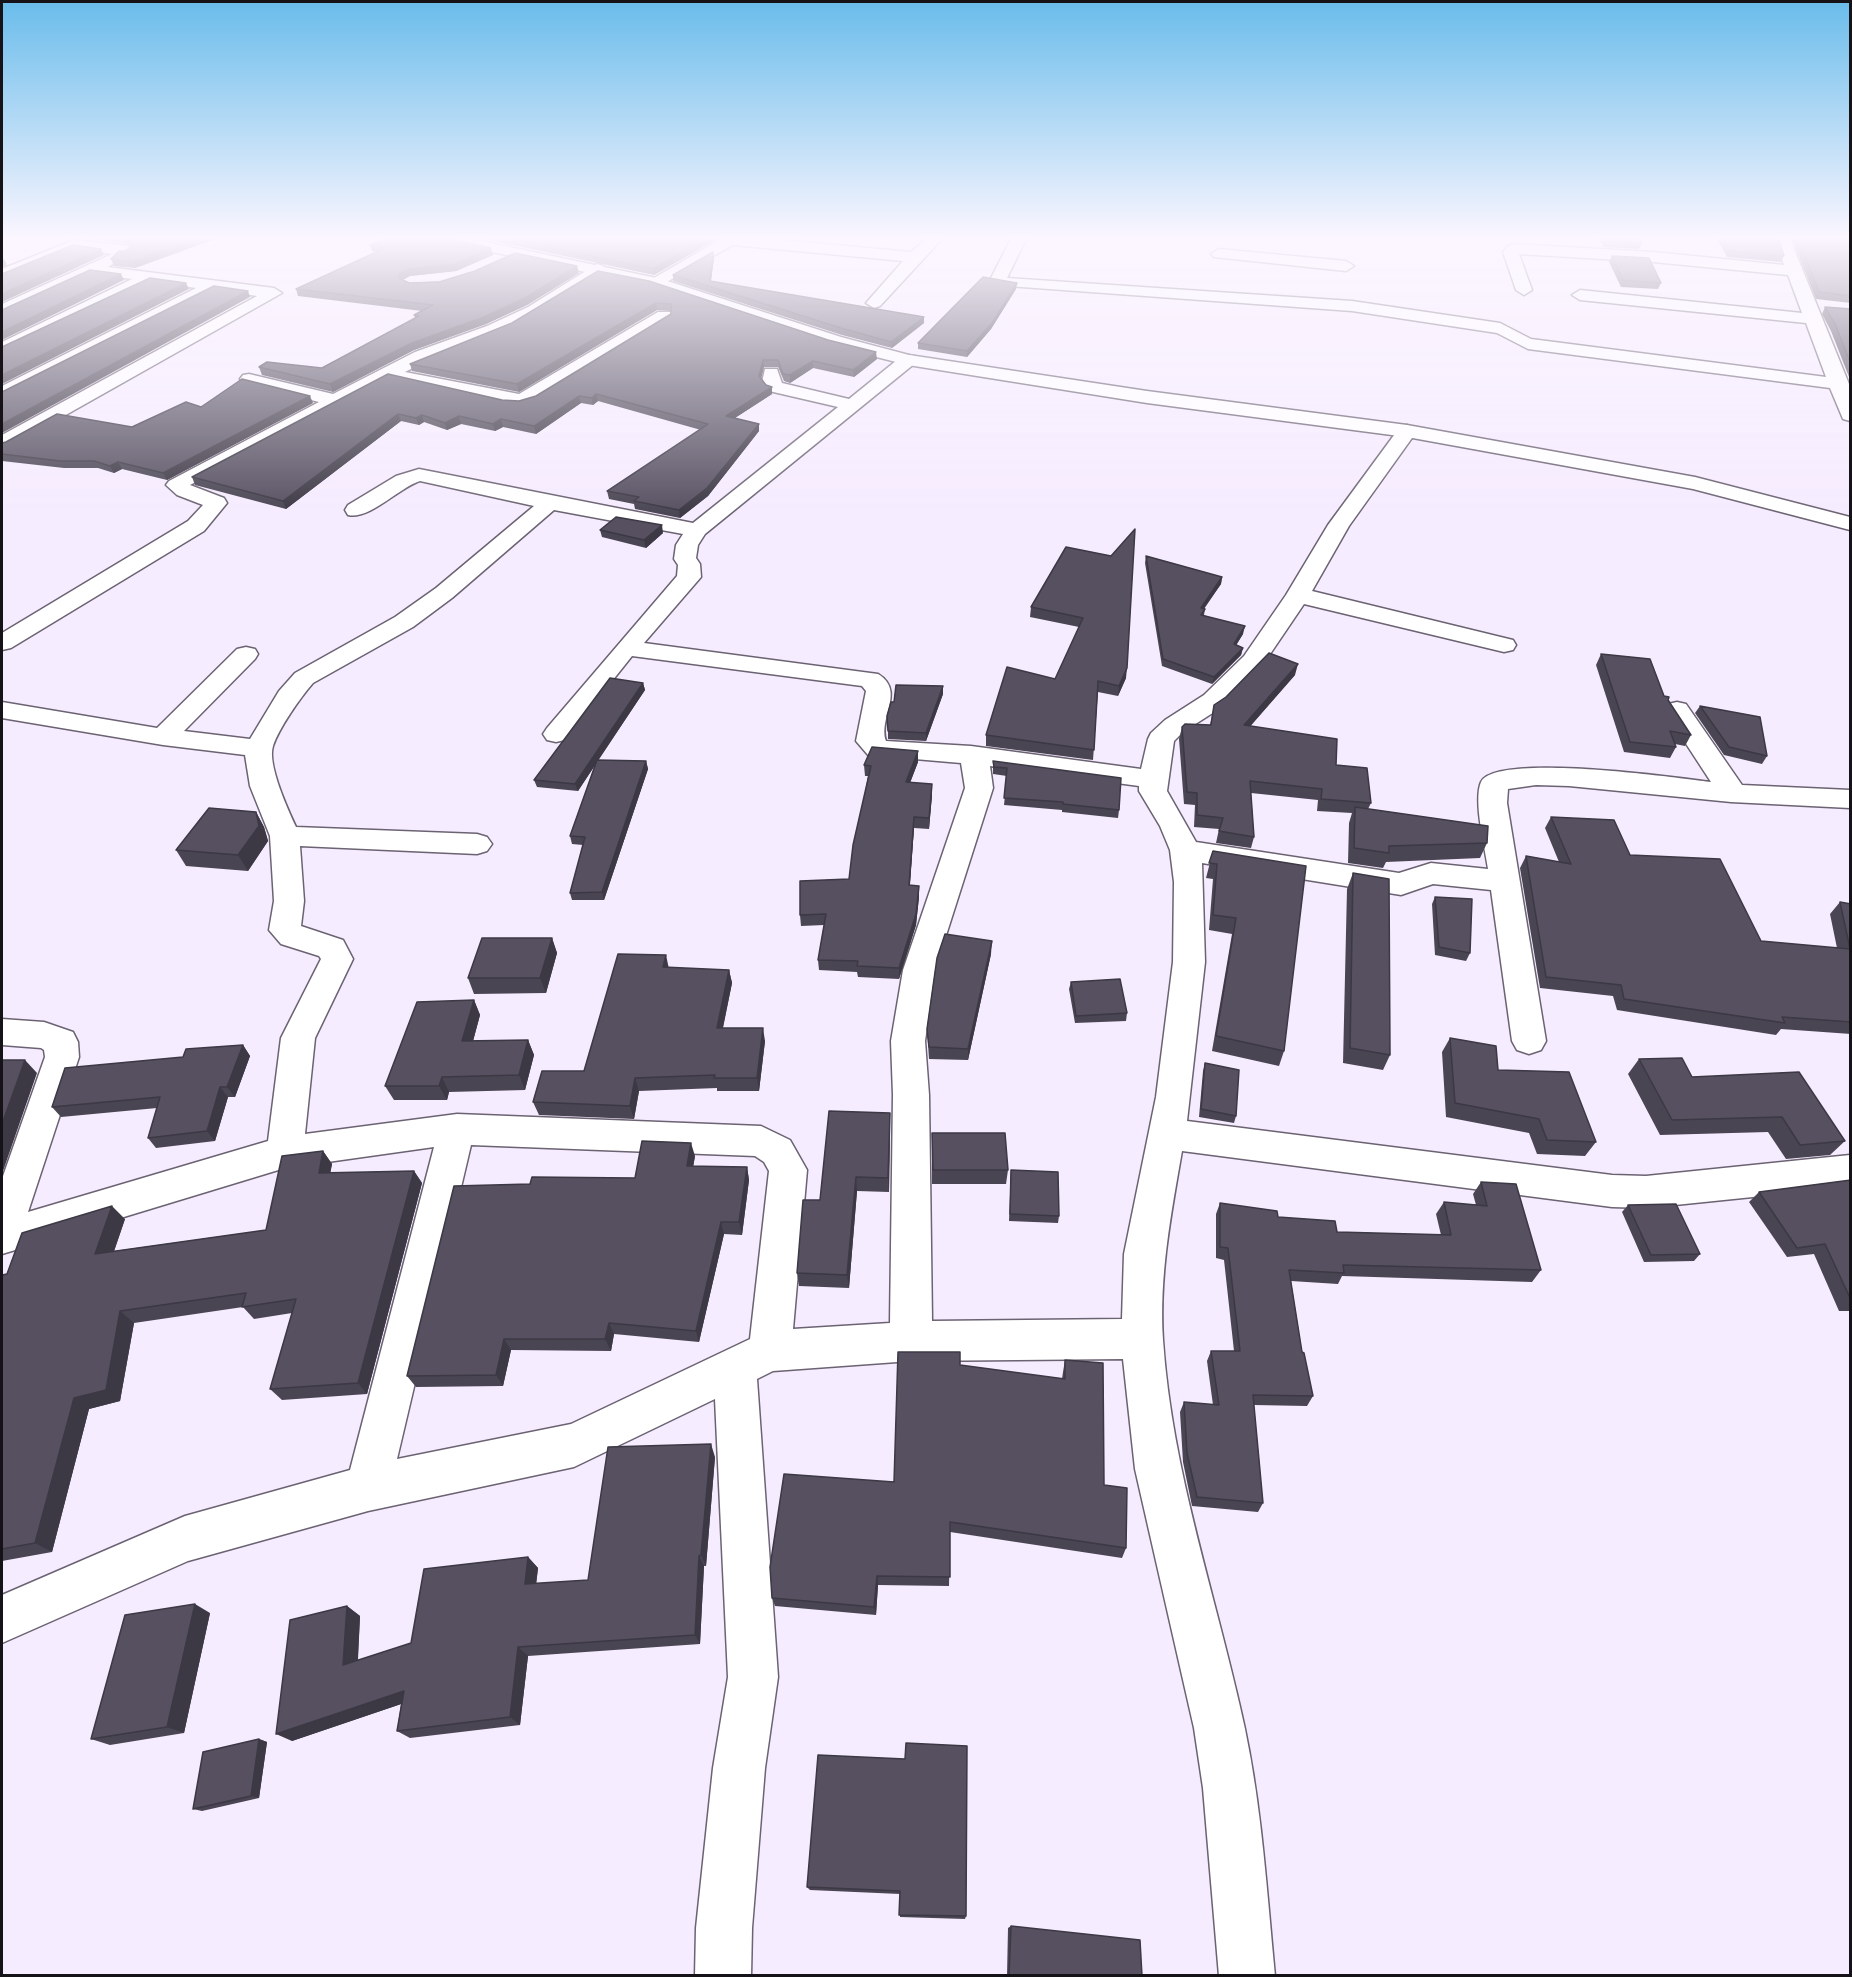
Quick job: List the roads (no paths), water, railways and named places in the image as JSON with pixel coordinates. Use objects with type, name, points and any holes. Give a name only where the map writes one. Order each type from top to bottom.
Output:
[{"type":"street","points":[[2,348],[37,331]]},
{"type":"street","points":[[2,393],[123,331]]},
{"type":"street","points":[[2,443],[205,331]]},
{"type":"street","points":[[2,644],[196,526],[216,503],[184,491],[176,485],[180,482],[386,373],[436,350],[489,331]]},
{"type":"street","points":[[386,373],[504,399],[520,400],[530,397],[639,331]]},
{"type":"street","points":[[806,331],[908,360],[1147,397],[1407,431],[1695,483],[1851,524]]},
{"type":"street","points":[[1506,331],[1528,344],[1845,388]]},
{"type":"street","points":[[1824,331],[1845,388],[1851,415]]},
{"type":"street","points":[[556,734],[626,648],[689,577],[689,564],[685,559],[687,545],[697,530],[908,360]]},
{"type":"street","points":[[771,373],[771,382],[780,388],[852,405]]},
{"type":"street","points":[[249,379],[337,400]]},
{"type":"street","points":[[1247,1976],[1229,1788],[1219,1728],[1157,1469],[1142,1340],[1144,1254],[1174,1097],[1189,962],[1189,882],[1185,850],[1175,826],[1153,791],[1153,779],[1161,739],[1174,726],[1213,701],[1253,661],[1298,595],[1339,525],[1407,431]]},
{"type":"street","points":[[356,510],[403,480],[419,475],[550,503],[697,530]]},
{"type":"street","points":[[285,1152],[298,1038],[337,959],[332,948],[292,936],[285,930],[289,901],[285,836],[264,786],[258,748],[292,691],[304,678],[404,622],[444,593],[550,503]]},
{"type":"street","points":[[1298,595],[1504,645]]},
{"type":"street","points":[[626,648],[869,679],[877,684],[879,691],[870,741],[873,746],[883,750],[971,755],[1153,779]]},
{"type":"street","points":[[163,737],[246,654]]},
{"type":"street","points":[[1677,710],[1733,794]]},
{"type":"street","points":[[2,731],[13,711],[163,737],[258,748]]},
{"type":"street","points":[[911,1341],[911,1095],[908,1041],[919,970],[979,788],[978,771],[971,755]]},
{"type":"street","points":[[1529,1041],[1492,794],[1494,784],[1500,779],[1519,776],[1572,778],[1733,794],[1851,799]]},
{"type":"street","points":[[285,836],[477,844]]},
{"type":"street","points":[[1185,850],[1401,884],[1431,873],[1505,881]]},
{"type":"street","points":[[2,1032],[44,1035],[61,1042],[62,1057],[2,1235]]},
{"type":"street","points":[[368,1488],[457,1129]]},
{"type":"street","points":[[2,1235],[285,1152],[457,1129],[761,1141],[777,1151],[788,1170],[753,1360],[753,1677],[739,1768],[724,1928],[723,1976]]},
{"type":"street","points":[[1167,1134],[1612,1191],[1646,1192],[1851,1171]]},
{"type":"street","points":[[2,1619],[185,1539],[368,1488],[574,1445],[753,1360],[911,1341],[1142,1340]]}]
